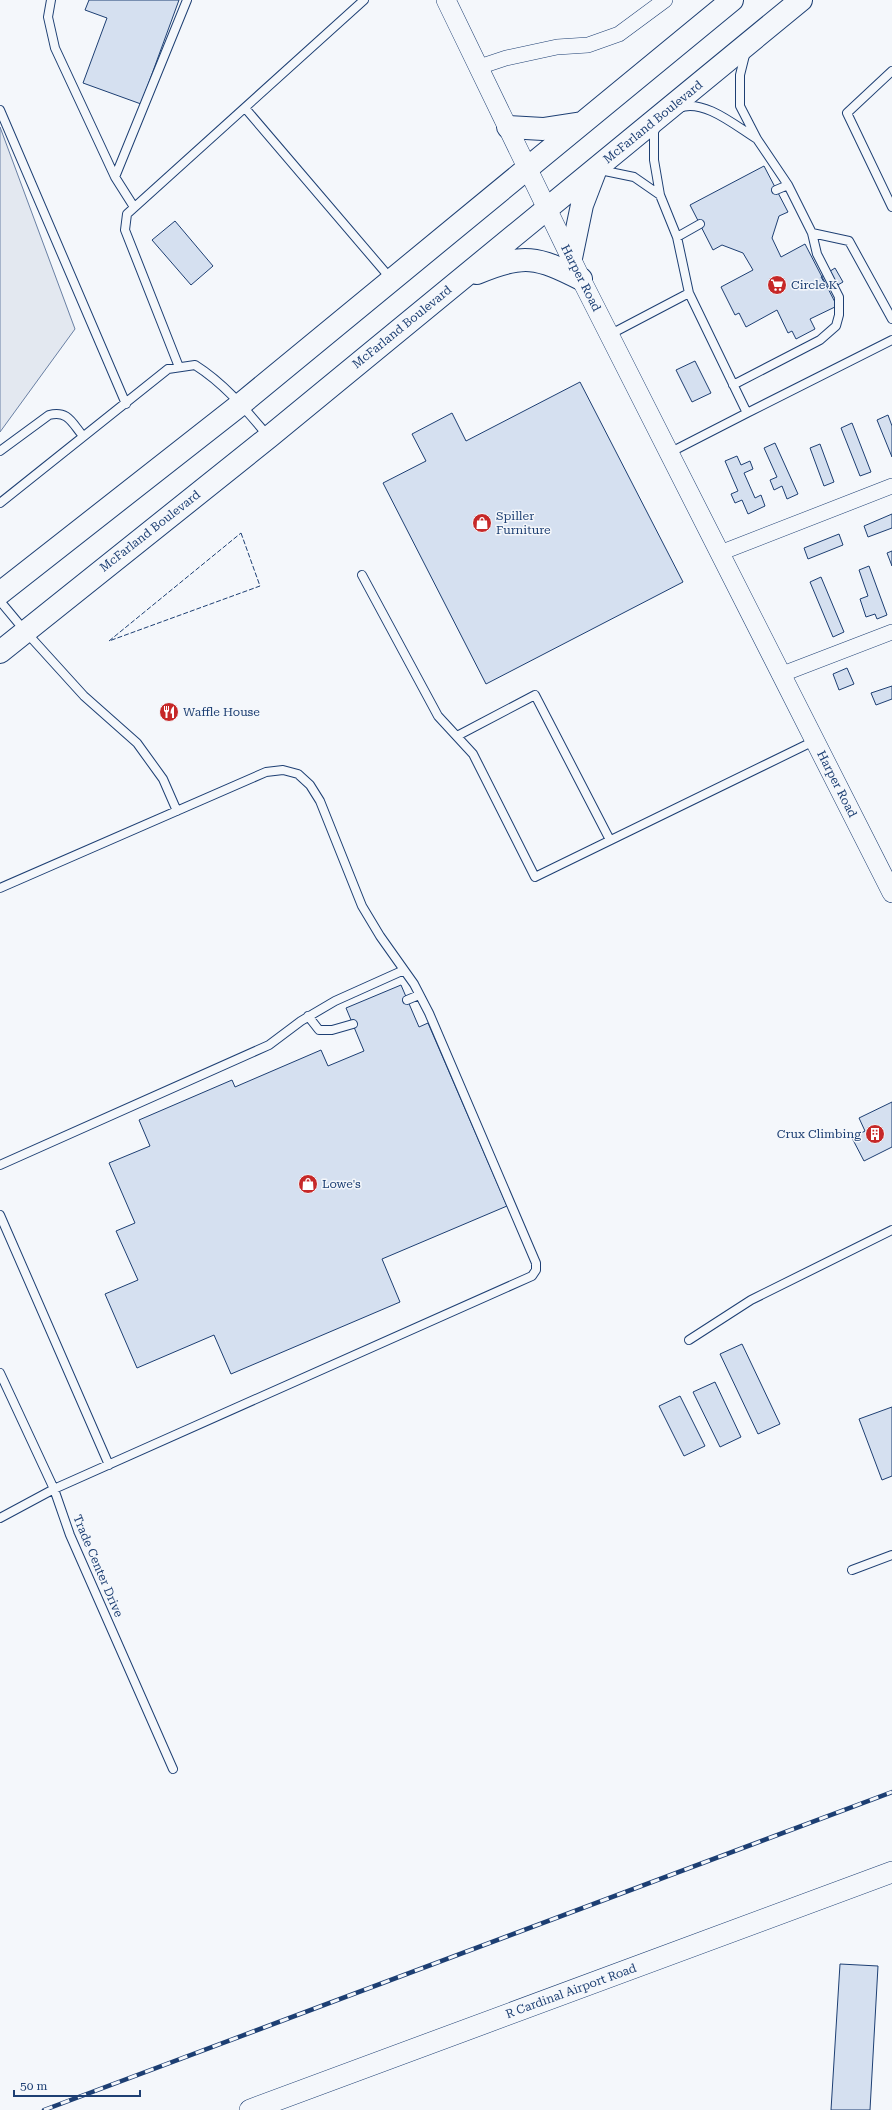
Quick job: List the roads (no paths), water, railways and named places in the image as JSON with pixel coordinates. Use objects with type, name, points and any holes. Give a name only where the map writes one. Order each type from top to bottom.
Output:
[{"type":"highway","points":[[0,593],[241,404],[732,0]]},
{"type":"highway","name":"McFarland Boulevard","points":[[0,652],[269,438],[802,0]]},
{"type":"highway","points":[[508,127],[543,129],[582,123]]},
{"type":"highway","points":[[571,258],[582,205],[596,170]]},
{"type":"highway","points":[[458,282],[496,265],[523,259],[551,264],[581,280]]},
{"type":"main road","name":"R Cardinal Airport Road","points":[[250,2110],[892,1872]]},
{"type":"street","name":"Harper Road","points":[[446,0],[528,167],[581,280],[670,453],[780,675],[892,893]]},
{"type":"street","points":[[478,67],[506,58],[543,50],[588,45],[618,34],[665,0]]},
{"type":"street","points":[[720,553],[892,486]]},
{"type":"street","points":[[780,675],[892,632]]},
{"type":"lane","points":[[51,0],[48,17],[55,48],[116,177],[134,207]]},
{"type":"lane","points":[[116,177],[187,0]]},
{"type":"lane","points":[[179,367],[125,230],[127,214],[364,0]]},
{"type":"lane","points":[[733,385],[820,340],[836,326],[839,315],[839,297],[817,254],[812,233],[788,185],[757,139],[740,106],[740,75],[748,44]]},
{"type":"lane","points":[[892,71],[846,113],[892,207]]},
{"type":"lane","points":[[747,413],[688,294],[677,237],[660,195],[654,160],[654,132],[664,114],[683,106],[707,108],[757,139]]},
{"type":"lane","points":[[244,108],[391,280]]},
{"type":"lane","points":[[0,110],[126,404]]},
{"type":"lane","points":[[596,170],[634,177],[660,195]]},
{"type":"lane","points":[[776,190],[788,185]]},
{"type":"lane","points":[[677,237],[700,224]]},
{"type":"lane","points":[[812,233],[849,241],[892,319]]},
{"type":"lane","points":[[609,334],[688,294]]},
{"type":"lane","points":[[670,453],[892,340]]},
{"type":"lane","points":[[0,503],[82,436],[126,404],[168,369],[195,365],[215,378],[241,404],[269,438]]},
{"type":"lane","points":[[0,451],[49,415],[58,412],[68,417],[82,436]]},
{"type":"lane","points":[[362,575],[438,716],[473,754],[535,877],[814,741]]},
{"type":"lane","points":[[0,601],[84,696],[137,743],[163,779],[177,811]]},
{"type":"lane","points":[[457,736],[535,695],[610,840]]},
{"type":"lane","points":[[0,888],[266,772],[282,770],[298,774],[310,785],[320,801],[362,906],[380,936],[404,970],[429,1013],[536,1263],[536,1270],[532,1276],[54,1489],[0,1518]]},
{"type":"lane","points":[[0,1165],[269,1045],[308,1016],[335,1001],[404,970]]},
{"type":"lane","points":[[407,1000],[419,995]]},
{"type":"lane","points":[[308,1016],[319,1030],[332,1030],[353,1024]]},
{"type":"lane","points":[[0,1215],[109,1465]]},
{"type":"lane","points":[[689,1340],[751,1300],[892,1230]]},
{"type":"lane","name":"Trade Center Drive","points":[[0,1373],[54,1489],[70,1536],[173,1769]]},
{"type":"lane","points":[[852,1570],[892,1555]]},
{"type":"railway","points":[[44,2110],[892,1792]]},
{"type":"place","name":"Circle K","points":[[777,285]]},
{"type":"place","name":"Spiller Furniture","points":[[482,523]]},
{"type":"place","name":"Waffle House","points":[[169,712]]},
{"type":"place","name":"Crux Climbing","points":[[875,1134]]},
{"type":"place","name":"Lowe's","points":[[308,1184]]}]
